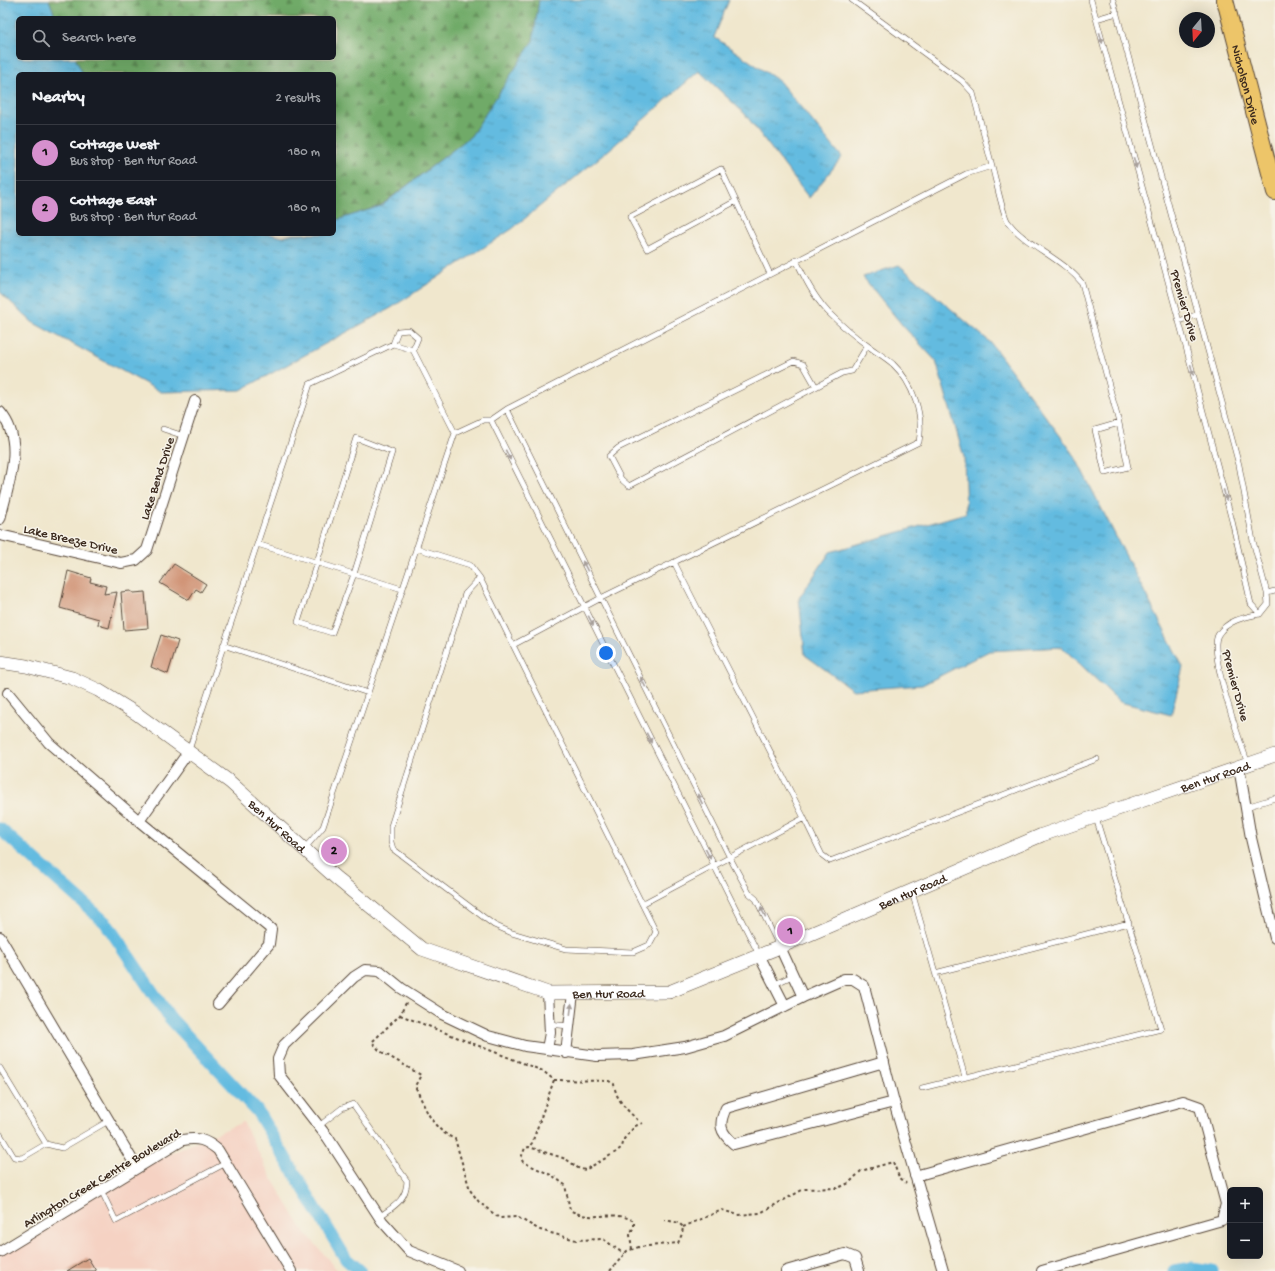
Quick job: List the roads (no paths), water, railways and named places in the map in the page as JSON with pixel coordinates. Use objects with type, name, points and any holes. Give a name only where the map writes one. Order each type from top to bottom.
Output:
[{"type":"main road","name":"Nicholson Drive","points":[[1225,0],[1275,192]]},
{"type":"street","name":"Lake Bend Drive","points":[[136,560],[147,550],[195,401]]},
{"type":"street","points":[[0,412],[10,426],[14,446],[12,464],[0,518]]},
{"type":"street","name":"Lake Breeze Drive","points":[[0,535],[121,563],[136,560]]},
{"type":"street","name":"Ben Hur Road","points":[[0,662],[26,666],[72,678],[98,690],[137,714],[230,782],[304,849],[422,949],[548,993],[669,992],[780,947],[1042,836],[1275,755]]},
{"type":"street","points":[[8,693],[49,743],[138,821],[271,929],[269,944],[218,1004]]},
{"type":"street","points":[[138,821],[189,751]]},
{"type":"street","points":[[1244,765],[1246,806],[1251,838],[1275,938]]},
{"type":"street","points":[[0,937],[138,1168]]},
{"type":"street","points":[[780,947],[792,976],[803,997]]},
{"type":"street","points":[[759,955],[785,1006]]},
{"type":"street","points":[[458,1271],[409,1251],[379,1217],[319,1126],[280,1075],[278,1059],[284,1045],[354,977],[365,970],[380,971],[410,994],[442,1014],[488,1036],[525,1046],[566,1053],[597,1056],[633,1055],[685,1047],[724,1036],[766,1017],[803,997],[844,979],[853,979],[864,986],[894,1102],[942,1271]]},
{"type":"street","points":[[547,1049],[549,1024],[548,993]]},
{"type":"street","points":[[566,1053],[573,993]]},
{"type":"street","points":[[884,1062],[726,1108],[720,1120],[724,1136],[734,1144],[894,1102]]},
{"type":"street","points":[[915,1176],[1183,1101],[1200,1107],[1226,1204],[1222,1220],[1042,1271]]},
{"type":"street","name":"Arlington Creek Centre Boulevard","points":[[0,1252],[183,1140],[194,1138],[208,1142],[218,1150],[291,1271]]},
{"type":"street","points":[[786,1271],[816,1265],[845,1254],[855,1258],[859,1271]]},
{"type":"lane","points":[[852,0],[962,81],[973,93],[1007,222],[1024,237],[1073,272],[1082,282],[1119,423],[1128,467],[1105,473],[1094,430],[1119,423]]},
{"type":"lane","name":"Premier Drive","points":[[1091,0],[1232,521],[1251,604],[1260,614]]},
{"type":"lane","name":"Premier Drive","points":[[1113,0],[1239,464],[1253,541],[1267,593],[1268,604],[1260,614],[1241,618],[1226,626],[1218,636],[1215,646],[1216,659],[1244,765]]},
{"type":"lane","points":[[1096,19],[1117,13]]},
{"type":"lane","points":[[455,433],[483,420],[491,420],[507,409],[966,174],[992,166]]},
{"type":"lane","points":[[736,201],[647,249],[630,217],[721,169],[736,201],[770,274]]},
{"type":"lane","points":[[513,645],[601,598],[919,442],[922,429],[920,416],[910,387],[893,364],[867,346],[828,312],[808,287],[796,260]]},
{"type":"lane","points":[[1179,321],[1198,314]]},
{"type":"lane","points":[[393,344],[398,331],[409,330],[418,338],[413,350]]},
{"type":"lane","points":[[189,751],[310,384],[393,344],[413,350],[455,433],[323,826],[304,849]]},
{"type":"lane","points":[[816,387],[803,364],[794,361],[618,448],[609,456],[621,479],[629,486],[816,387],[842,373],[852,371],[867,346]]},
{"type":"lane","points":[[507,409],[730,858],[749,893],[756,899],[780,947]]},
{"type":"lane","points":[[491,420],[759,955]]},
{"type":"lane","points":[[163,429],[184,436]]},
{"type":"lane","points":[[356,438],[392,452],[354,574],[332,633],[298,622],[356,438]]},
{"type":"lane","points":[[257,544],[402,589]]},
{"type":"lane","points":[[416,548],[470,565],[480,578],[656,932],[649,945],[633,952],[566,949],[512,933],[494,925],[392,849],[390,842],[391,826],[465,594],[480,578]]},
{"type":"lane","points":[[674,562],[822,855],[830,861],[1097,759]]},
{"type":"lane","points":[[1267,593],[1275,591]]},
{"type":"lane","points":[[223,645],[368,693]]},
{"type":"lane","points":[[1246,806],[1275,798]]},
{"type":"lane","points":[[922,1088],[1161,1029],[1096,817]]},
{"type":"lane","points":[[642,904],[804,818]]},
{"type":"lane","points":[[911,891],[965,1078]]},
{"type":"lane","points":[[935,973],[1129,923]]},
{"type":"lane","points":[[775,984],[792,976]]},
{"type":"lane","points":[[549,1024],[569,1026]]},
{"type":"lane","points":[[0,1068],[46,1144]]},
{"type":"lane","points":[[319,1126],[342,1108],[353,1104],[407,1181],[407,1192],[401,1200],[379,1217]]},
{"type":"lane","points":[[0,1134],[14,1157],[22,1158],[46,1144],[62,1148],[110,1120]]},
{"type":"lane","points":[[101,1190],[116,1221],[226,1163]]},
{"type":"water","points":[[0,0],[49,0],[55,16],[16,16],[16,60],[76,60],[82,72],[16,72],[16,236],[336,236],[336,220],[381,206],[471,136],[533,41],[539,0],[729,0],[714,37],[779,81],[842,157],[809,198],[745,114],[699,71],[610,149],[512,229],[391,308],[241,390],[161,392],[32,322],[0,292]]},
{"type":"water","points":[[899,265],[990,342],[1073,453],[1183,667],[1171,715],[1120,702],[1062,647],[989,651],[922,685],[853,690],[805,655],[799,598],[830,552],[966,513],[964,457],[936,361],[903,326],[863,277]]},
{"type":"waterway","points":[[0,829],[106,923],[170,1018],[257,1111],[346,1259],[360,1271]]},
{"type":"waterway","points":[[1174,1271],[1191,1268],[1212,1271]]},
{"type":"place","name":"Cottage East","points":[[334,851]]},
{"type":"place","name":"Cottage West","points":[[790,931]]}]
